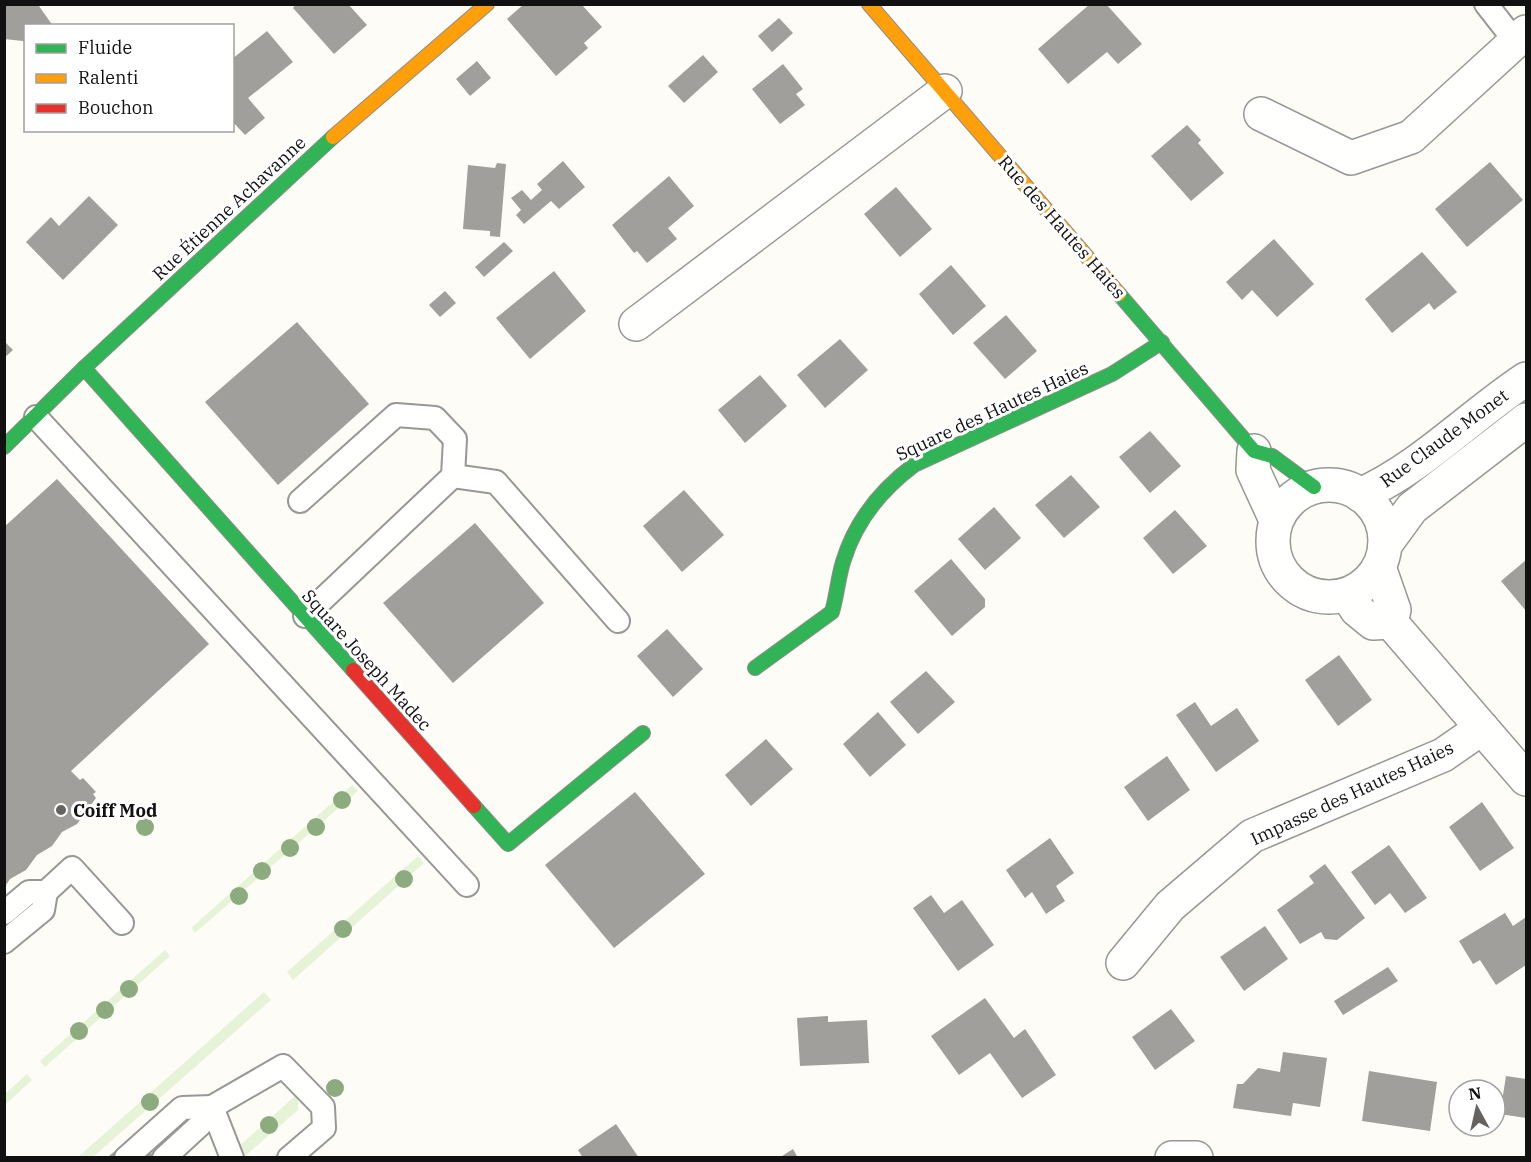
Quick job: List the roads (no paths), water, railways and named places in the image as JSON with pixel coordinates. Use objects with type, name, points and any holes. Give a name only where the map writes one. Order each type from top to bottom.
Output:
[{"type":"street","name":"Rue Étienne Achavanne","points":[[4,447],[84,368],[288,176],[488,4]]},
{"type":"street","name":"Rue des Hautes Haies","points":[[869,4],[1254,451],[1272,456],[1314,487]]},
{"type":"street","points":[[1261,114],[1351,158],[1411,137],[1521,36]]},
{"type":"street","points":[[636,324],[945,91]]},
{"type":"street","name":"Square des Hautes Haies","points":[[755,668],[832,612],[846,554],[880,493],[897,476],[914,465],[1112,374],[1162,342]]},
{"type":"street","name":"Square Joseph Madec","points":[[84,368],[508,844],[643,733]]},
{"type":"street","name":"Rue Claude Monet","points":[[1360,495],[1401,473],[1490,403],[1527,379]]},
{"type":"street","name":"Rue Claude Monet","points":[[1382,556],[1412,508],[1527,420]]},
{"type":"street","points":[[1254,451],[1253,470],[1276,520]]},
{"type":"street","points":[[1382,556],[1371,579],[1347,595],[1329,597],[1311,595],[1294,586],[1282,573],[1274,556],[1272,542],[1276,520],[1288,502],[1314,487],[1346,488],[1369,502],[1381,522],[1382,556],[1394,610],[1391,622]]},
{"type":"street","points":[[1347,595],[1357,610],[1373,623],[1391,622]]},
{"type":"street","points":[[1391,622],[1527,779]]},
{"type":"street","name":"Impasse des Hautes Haies","points":[[1123,963],[1170,906],[1252,836],[1443,755],[1482,728]]},
{"type":"street","points":[[1172,1158],[1196,1158]]},
{"type":"lane","points":[[1486,4],[1521,36]]},
{"type":"lane","points":[[300,501],[396,415],[435,418],[455,440],[453,476],[305,616]]},
{"type":"lane","points":[[36,417],[467,885]]},
{"type":"lane","points":[[453,476],[496,482],[618,621]]},
{"type":"lane","points":[[4,942],[43,910],[46,892],[72,868],[122,923]]},
{"type":"lane","points":[[4,913],[29,892],[46,892]]},
{"type":"lane","points":[[164,1158],[200,1125],[212,1107],[283,1066],[323,1107],[324,1118],[324,1128],[289,1158]]},
{"type":"lane","points":[[126,1158],[182,1108],[212,1107]]},
{"type":"lane","points":[[212,1107],[232,1158]]},
{"type":"place","name":"Coiff Mod","points":[[61,810]]}]
